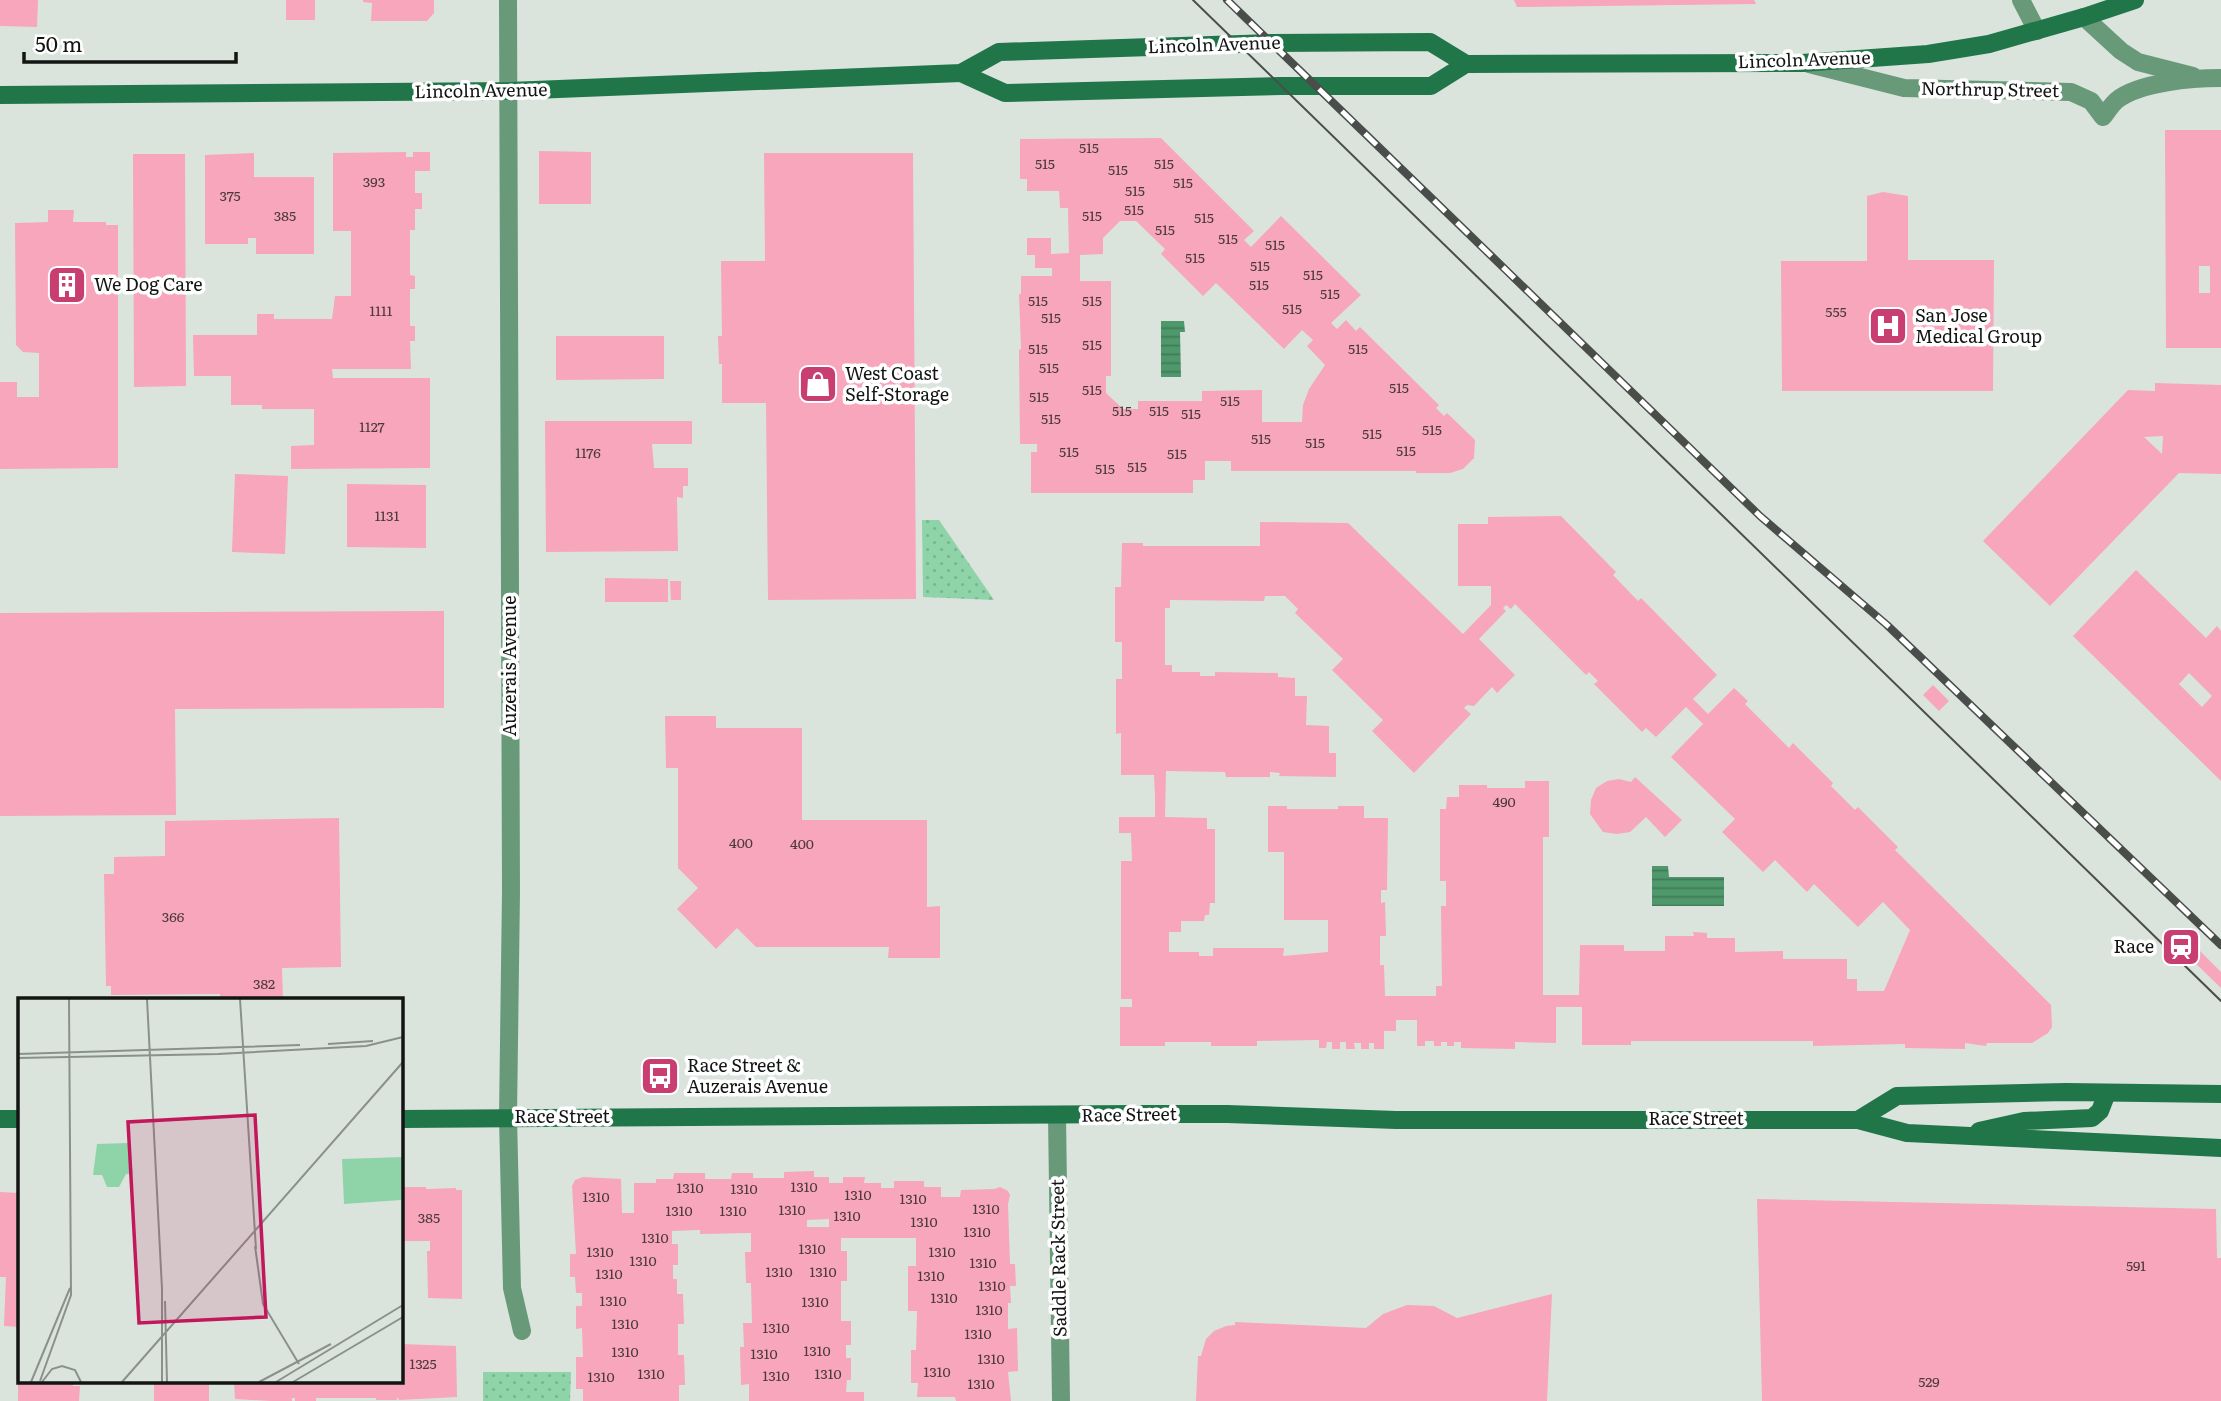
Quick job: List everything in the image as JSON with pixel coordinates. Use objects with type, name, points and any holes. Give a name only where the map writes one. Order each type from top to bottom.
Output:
[{"type":"main road","name":"Lincoln Avenue","points":[[961,73],[1004,93],[1269,86],[1430,86],[1466,64],[1802,62],[1928,54],[1989,44],[2084,18],[2135,0]]},
{"type":"main road","name":"Lincoln Avenue","points":[[0,95],[509,91],[961,73],[999,52],[1239,44],[1430,42],[1466,64]]},
{"type":"main road","points":[[1965,1135],[1997,1125],[2024,1121],[2092,1118],[2100,1111],[2107,1093]]},
{"type":"main road","points":[[1858,1119],[1897,1096],[2221,1094]]},
{"type":"main road","name":"Race Street","points":[[402,1119],[1227,1114],[1396,1120],[1858,1119],[1907,1133],[2221,1147]]},
{"type":"main road","points":[[0,1119],[18,1119]]},
{"type":"street","name":"Auzerais Avenue","points":[[508,0],[511,892],[508,1117],[512,1288],[523,1331]]},
{"type":"street","points":[[2021,0],[2037,31]]},
{"type":"street","name":"Northrup Street","points":[[2084,18],[2121,51],[2138,62],[2200,78]]},
{"type":"street","name":"Northrup Street","points":[[1802,62],[1904,88],[2071,92],[2091,101],[2103,117],[2116,100],[2136,89],[2200,78],[2221,78]]},
{"type":"street","name":"Saddle Rack Street","points":[[1056,1115],[1061,1401]]},
{"type":"shaded area","points":[[1161,321],[1184,321],[1185,332],[1180,332],[1181,377],[1161,377]]},
{"type":"shaded area","points":[[922,520],[939,520],[994,600],[923,597]]},
{"type":"shaded area","points":[[1652,866],[1668,866],[1669,877],[1724,877],[1724,906],[1652,906]]},
{"type":"shaded area","points":[[483,1372],[571,1372],[570,1401],[483,1401]]},
{"type":"building","points":[[0,0],[38,0],[37,27],[0,26]]},
{"type":"building","points":[[286,0],[315,0],[315,20],[286,20]]},
{"type":"building","points":[[363,0],[434,0],[434,13],[427,21],[371,21],[372,3]]},
{"type":"building","points":[[1514,0],[1754,0],[1756,4],[1517,7]]},
{"type":"building","points":[[2165,130],[2221,130],[2221,348],[2166,348]],"holes":[[[2199,266],[2210,266],[2210,293],[2199,293]]]},
{"type":"building","points":[[1161,138],[1254,231],[1244,240],[1251,247],[1281,216],[1361,295],[1331,323],[1337,329],[1346,320],[1356,331],[1360,327],[1439,405],[1436,408],[1444,416],[1447,413],[1475,440],[1474,458],[1463,469],[1450,473],[1231,471],[1231,461],[1205,461],[1205,480],[1193,480],[1193,493],[1031,493],[1031,452],[1037,452],[1037,444],[1020,444],[1021,276],[1052,276],[1052,268],[1035,268],[1035,255],[1027,255],[1027,238],[1051,238],[1051,254],[1069,253],[1068,208],[1060,208],[1059,191],[1027,191],[1027,179],[1020,179],[1020,139]],"holes":[[[1120,221],[1136,221],[1165,249],[1161,254],[1203,296],[1216,283],[1284,349],[1302,330],[1313,340],[1307,346],[1325,365],[1309,389],[1303,405],[1302,422],[1262,422],[1262,390],[1202,391],[1202,401],[1138,401],[1138,409],[1123,409],[1106,393],[1106,376],[1111,376],[1111,281],[1080,281],[1080,255],[1103,254],[1103,238]]]},
{"type":"building","points":[[539,151],[591,152],[591,204],[539,204]]},
{"type":"building","points":[[406,152],[406,157],[413,157],[413,152],[430,152],[430,171],[415,171],[415,193],[422,193],[422,209],[415,209],[415,230],[410,230],[410,275],[415,276],[415,289],[410,289],[410,326],[415,326],[415,341],[410,341],[411,369],[332,369],[333,378],[430,378],[430,468],[291,469],[291,446],[314,445],[314,409],[262,409],[262,405],[231,405],[231,376],[194,376],[193,335],[257,335],[257,314],[274,314],[274,319],[332,319],[335,296],[351,296],[351,231],[333,231],[333,153]]},
{"type":"building","points":[[254,153],[254,177],[314,177],[314,254],[256,254],[256,238],[248,238],[248,244],[205,244],[205,155]]},
{"type":"building","name":"West Coast Self-Storage","points":[[764,153],[913,153],[916,599],[768,600],[766,403],[722,403],[722,364],[719,364],[718,336],[722,336],[721,261],[765,261]]},
{"type":"building","points":[[133,154],[185,154],[186,386],[134,387]]},
{"type":"building","name":"San Jose Medical Group","points":[[1883,192],[1908,196],[1908,260],[1994,260],[1993,391],[1782,391],[1781,261],[1867,261],[1867,196]]},
{"type":"building","name":"We Dog Care","points":[[48,210],[74,210],[73,222],[106,222],[106,225],[118,225],[118,468],[0,469],[0,382],[17,382],[17,397],[39,397],[39,353],[23,352],[16,345],[15,223],[48,222]]},
{"type":"building","points":[[556,336],[664,336],[664,379],[556,380]]},
{"type":"building","points":[[2155,383],[2221,385],[2221,474],[2179,473],[2050,606],[1983,541],[2128,390],[2155,391]],"holes":[[[2163,436],[2162,454],[2144,437]]]},
{"type":"building","points":[[545,421],[692,421],[692,444],[652,444],[654,468],[688,468],[688,486],[683,486],[683,498],[677,497],[678,551],[546,552]]},
{"type":"building","points":[[235,474],[288,476],[285,554],[232,552]]},
{"type":"building","points":[[347,484],[426,485],[426,548],[347,547]]},
{"type":"building","points":[[1561,516],[1616,572],[1613,575],[1638,601],[1641,598],[1717,675],[1693,699],[1708,714],[1734,688],[1748,701],[1745,704],[1789,748],[1793,743],[1833,783],[1831,786],[1855,810],[1858,807],[1898,847],[1895,850],[2051,1005],[2052,1027],[2048,1033],[2032,1043],[1987,1043],[1986,1046],[1965,1043],[1965,1049],[1905,1048],[1905,1044],[1813,1046],[1813,1041],[1631,1041],[1631,1045],[1582,1045],[1582,1007],[1556,1007],[1556,1043],[1515,1042],[1515,1049],[1461,1048],[1461,1042],[1447,1046],[1447,1042],[1441,1042],[1441,1046],[1434,1046],[1434,1041],[1425,1041],[1425,1046],[1417,1046],[1417,1020],[1396,1020],[1396,1031],[1384,1031],[1384,1049],[1374,1049],[1374,1043],[1369,1043],[1369,1049],[1361,1049],[1361,1043],[1354,1043],[1355,1049],[1346,1049],[1346,1042],[1340,1042],[1340,1049],[1332,1049],[1332,1042],[1327,1042],[1326,1048],[1319,1048],[1319,1040],[1257,1041],[1257,1046],[1165,1042],[1165,1046],[1120,1046],[1120,1007],[1132,1007],[1132,999],[1121,999],[1121,861],[1132,861],[1131,833],[1119,833],[1119,817],[1155,817],[1154,775],[1121,775],[1121,733],[1116,734],[1116,679],[1122,679],[1122,642],[1115,642],[1115,587],[1121,587],[1122,543],[1143,543],[1143,546],[1260,546],[1260,522],[1348,523],[1463,634],[1491,605],[1491,586],[1458,586],[1458,524],[1488,524],[1488,517]],"holes":[[[1265,596],[1285,596],[1298,609],[1295,613],[1343,659],[1332,670],[1383,720],[1372,731],[1414,773],[1471,714],[1464,708],[1467,705],[1474,706],[1492,687],[1497,693],[1515,675],[1479,639],[1506,611],[1503,608],[1506,605],[1511,609],[1515,604],[1586,675],[1589,672],[1598,681],[1594,684],[1642,732],[1646,728],[1656,737],[1686,707],[1703,724],[1671,757],[1735,819],[1722,832],[1763,872],[1775,860],[1807,892],[1814,884],[1858,927],[1883,902],[1910,930],[1884,991],[1857,991],[1857,979],[1847,979],[1847,959],[1783,959],[1783,951],[1735,952],[1735,938],[1707,938],[1707,933],[1693,932],[1694,936],[1665,936],[1665,951],[1624,951],[1624,945],[1580,945],[1579,995],[1543,995],[1543,837],[1549,837],[1549,781],[1525,781],[1525,788],[1459,785],[1459,797],[1447,797],[1446,809],[1440,809],[1440,881],[1446,881],[1446,906],[1441,906],[1442,986],[1436,986],[1436,996],[1385,996],[1384,965],[1380,965],[1380,936],[1386,936],[1385,902],[1381,903],[1381,890],[1387,890],[1388,818],[1364,818],[1364,806],[1338,806],[1338,809],[1287,809],[1287,806],[1268,806],[1268,852],[1284,852],[1284,920],[1328,920],[1328,952],[1283,956],[1284,948],[1213,948],[1213,956],[1199,956],[1199,952],[1169,952],[1169,932],[1181,932],[1181,921],[1204,921],[1205,915],[1209,915],[1210,903],[1215,903],[1215,829],[1207,829],[1207,818],[1165,817],[1166,771],[1225,772],[1226,777],[1270,777],[1270,772],[1280,773],[1279,776],[1336,777],[1336,753],[1329,753],[1329,726],[1306,725],[1307,696],[1295,696],[1295,678],[1278,677],[1278,673],[1215,672],[1215,676],[1200,676],[1200,672],[1172,672],[1172,665],[1165,665],[1165,608],[1170,608],[1170,600],[1264,601]]]},
{"type":"building","points":[[2136,570],[2206,638],[2217,626],[2221,631],[2221,781],[2073,636]],"holes":[[[2189,673],[2212,696],[2202,707],[2179,684]]]},
{"type":"building","points":[[605,578],[668,579],[668,602],[605,602]]},
{"type":"building","points":[[670,581],[681,581],[681,600],[671,600]]},
{"type":"building","points":[[444,611],[444,708],[175,709],[176,815],[0,816],[0,613]]},
{"type":"building","points":[[1933,685],[1949,701],[1939,711],[1923,695]]},
{"type":"building","points":[[665,716],[716,716],[716,728],[802,728],[802,820],[927,820],[927,907],[940,906],[940,958],[888,958],[889,947],[756,947],[737,928],[716,949],[677,909],[698,888],[678,868],[678,768],[666,768]]},
{"type":"building","points":[[1635,777],[1682,820],[1665,837],[1646,817],[1630,832],[1617,834],[1603,832],[1590,814],[1591,800],[1596,788],[1607,781],[1619,779],[1631,782]]},
{"type":"building","points":[[339,818],[341,967],[282,968],[283,998],[220,998],[220,994],[111,995],[111,986],[106,986],[104,874],[114,874],[114,857],[165,856],[165,821]]},
{"type":"building","points":[[2197,948],[2221,972],[2221,988],[2189,957]]},
{"type":"building","points":[[814,1171],[814,1177],[829,1177],[829,1183],[843,1183],[843,1177],[865,1177],[864,1183],[881,1183],[881,1188],[894,1188],[894,1181],[924,1181],[924,1187],[941,1187],[941,1197],[960,1197],[961,1190],[1000,1187],[1008,1191],[1010,1264],[1015,1264],[1016,1286],[1010,1286],[1008,1329],[1017,1328],[1018,1371],[1008,1372],[1011,1401],[956,1401],[955,1397],[917,1397],[918,1383],[911,1383],[911,1350],[916,1350],[917,1311],[908,1311],[908,1266],[916,1266],[916,1238],[841,1238],[841,1251],[847,1251],[847,1281],[841,1281],[841,1321],[851,1321],[851,1345],[846,1345],[846,1358],[851,1358],[851,1380],[847,1380],[846,1392],[864,1392],[864,1401],[749,1401],[749,1384],[741,1385],[740,1347],[744,1347],[743,1323],[752,1323],[751,1283],[746,1283],[745,1252],[751,1252],[751,1233],[700,1234],[700,1230],[672,1231],[672,1244],[678,1244],[678,1265],[673,1265],[673,1279],[677,1279],[677,1294],[683,1294],[684,1324],[678,1324],[678,1355],[684,1355],[685,1385],[679,1385],[679,1401],[583,1401],[583,1389],[576,1389],[576,1357],[583,1357],[582,1328],[576,1329],[576,1306],[582,1306],[582,1293],[576,1293],[575,1277],[570,1277],[570,1254],[576,1254],[572,1186],[575,1180],[583,1177],[621,1179],[622,1213],[634,1213],[634,1183],[656,1183],[656,1179],[673,1179],[674,1173],[705,1173],[705,1179],[731,1179],[732,1173],[753,1173],[753,1178],[784,1178],[784,1172]],"holes":[[[829,1219],[829,1227],[807,1227],[807,1220]]]},
{"type":"building","points":[[402,1188],[462,1190],[462,1299],[428,1298],[427,1251],[430,1251],[430,1241],[402,1241]]},
{"type":"building","points":[[0,1192],[18,1193],[18,1327],[4,1326],[6,1277],[0,1277]]},
{"type":"building","points":[[1757,1199],[2216,1209],[2217,1258],[2221,1258],[2221,1401],[1762,1401]]},
{"type":"building","points":[[1552,1294],[1547,1401],[1196,1401],[1198,1356],[1201,1356],[1206,1339],[1214,1331],[1235,1325],[1235,1322],[1366,1328],[1383,1314],[1407,1305],[1434,1306],[1457,1318]]},
{"type":"building","points":[[402,1344],[456,1346],[457,1397],[399,1400],[397,1397],[397,1400],[316,1398],[316,1401],[295,1401],[295,1398],[292,1398],[292,1401],[235,1399],[234,1384],[402,1384]]},
{"type":"building","points":[[18,1384],[73,1384],[80,1386],[79,1401],[18,1401]]},
{"type":"building","points":[[154,1384],[209,1384],[209,1401],[154,1401]]},
{"type":"tram line","points":[[1193,0],[2221,1001]]},
{"type":"railway","points":[[1227,0],[1760,516],[1887,625],[2221,945]]},
{"type":"place","name":"We Dog Care","points":[[67,285]]},
{"type":"place","name":"San Jose Medical Group","points":[[1888,326]]},
{"type":"place","name":"West Coast Self-Storage","points":[[818,384]]},
{"type":"place","name":"Race","points":[[2181,947]]},
{"type":"place","name":"Race Street & Auzerais Avenue","points":[[660,1076]]}]
